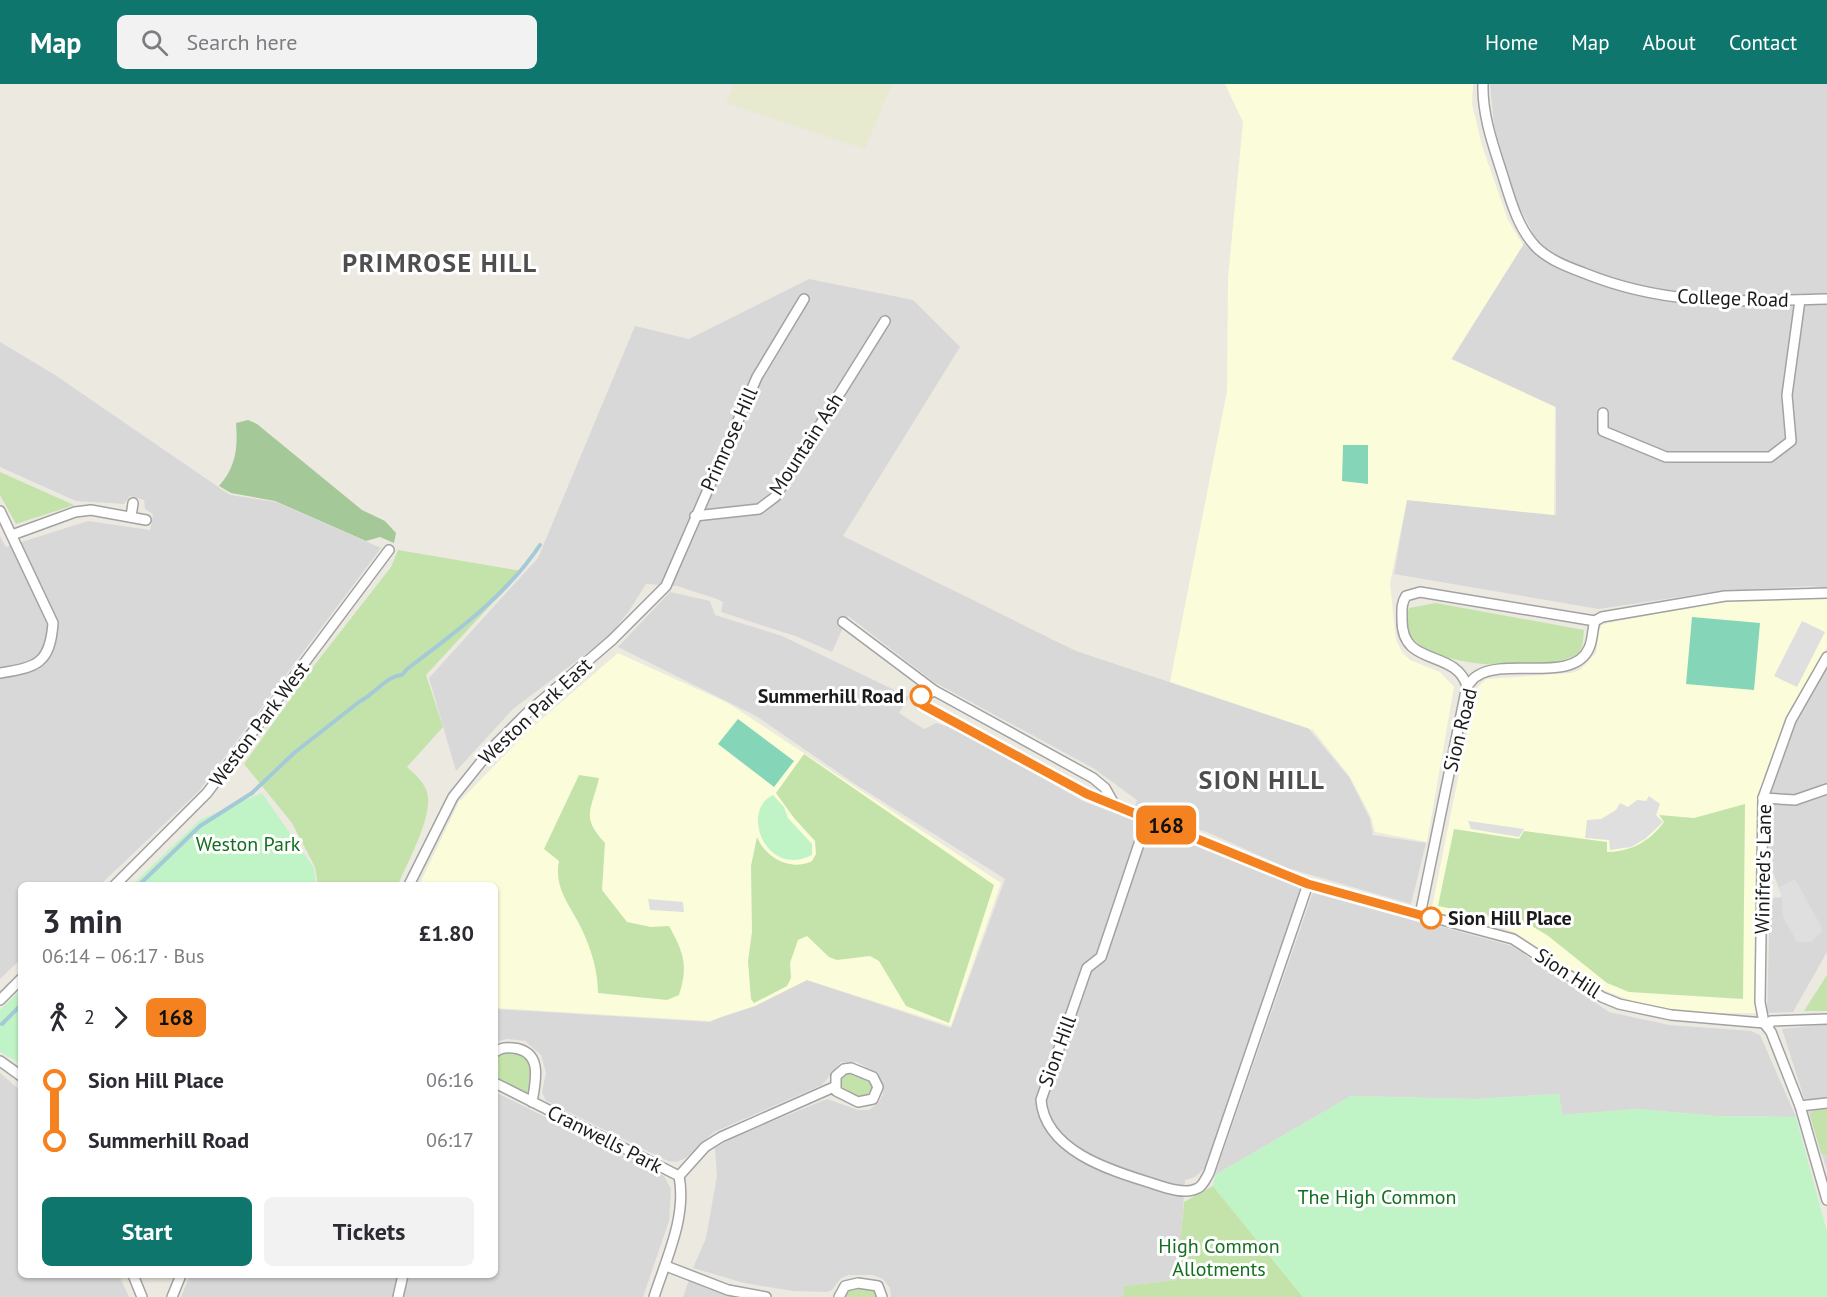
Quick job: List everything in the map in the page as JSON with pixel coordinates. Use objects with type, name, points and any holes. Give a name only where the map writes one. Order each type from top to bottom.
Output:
[{"type":"street","name":"College Road","points":[[1483,84],[1490,136],[1513,207],[1522,227],[1537,247],[1560,264],[1600,280],[1646,293],[1702,301],[1754,303],[1827,299]]},
{"type":"street","name":"Primrose Hill","points":[[666,586],[757,377],[804,299]]},
{"type":"street","points":[[1603,413],[1603,431],[1666,457],[1770,457],[1791,441],[1787,395],[1800,300]]},
{"type":"street","name":"Mountain Ash","points":[[695,516],[759,509],[775,496],[885,321]]},
{"type":"street","points":[[131,517],[133,503]]},
{"type":"street","points":[[12,535],[75,512],[91,510],[146,520]]},
{"type":"street","points":[[0,511],[53,624],[44,659],[31,668],[0,673]]},
{"type":"street","name":"Weston Park West","points":[[118,882],[207,793],[388,550]]},
{"type":"street","name":"Weston Park East","points":[[410,882],[453,797],[493,747],[526,714],[612,640],[666,586]]},
{"type":"street","points":[[1467,686],[1463,674],[1455,667],[1413,650],[1405,640],[1402,602],[1406,596],[1420,592],[1595,621],[1725,596],[1827,593]]},
{"type":"street","name":"Sion Road","points":[[1420,915],[1467,686],[1477,675],[1497,669],[1572,664],[1581,659],[1590,647],[1595,621]]},
{"type":"street","points":[[843,622],[935,691],[1093,778],[1105,788],[1114,804]]},
{"type":"street","name":"Winifred's Lane","points":[[1827,657],[1791,720],[1763,798],[1760,1002],[1766,1025],[1800,1106],[1827,1200]]},
{"type":"street","points":[[935,691],[921,696],[923,705],[1087,794],[1148,817]]},
{"type":"street","points":[[1763,798],[1795,800],[1827,789]]},
{"type":"street","name":"Sion Hill","points":[[1308,884],[1209,1173],[1202,1185],[1190,1190],[1165,1188],[1112,1171],[1062,1140],[1044,1117],[1041,1100],[1087,968],[1101,957],[1148,817],[1308,884],[1513,939],[1602,996],[1619,1004],[1671,1015],[1766,1025],[1772,1021],[1827,1018]]},
{"type":"street","points":[[0,1000],[18,982]]},
{"type":"street","name":"Cranwells Park","points":[[498,1051],[508,1047],[522,1049],[534,1059],[538,1073],[532,1101]]},
{"type":"street","points":[[0,1061],[18,1074]]},
{"type":"street","name":"Cranwells Park","points":[[654,1297],[666,1266],[680,1207],[679,1176],[705,1147],[721,1137],[834,1087],[839,1072],[851,1068],[873,1077],[878,1087],[873,1099],[866,1102],[840,1094],[834,1087]]},
{"type":"street","name":"Cranwells Park","points":[[498,1084],[679,1176]]},
{"type":"street","points":[[1800,1106],[1827,1103]]},
{"type":"street","points":[[1817,1164],[1827,1161]]},
{"type":"street","points":[[666,1266],[728,1290],[766,1297]]},
{"type":"street","points":[[134,1278],[142,1297]]},
{"type":"street","points":[[172,1297],[180,1278]]},
{"type":"street","points":[[398,1297],[402,1278]]},
{"type":"street","points":[[839,1297],[845,1286],[858,1283],[878,1286],[882,1297]]},
{"type":"shaded area","points":[[734,84],[892,84],[865,149],[726,103]]},
{"type":"shaded area","points":[[1225,84],[1473,84],[1472,104],[1482,146],[1508,220],[1523,245],[1451,359],[1555,407],[1554,515],[1407,500],[1390,583],[1396,640],[1402,652],[1410,660],[1440,672],[1454,687],[1427,842],[1375,832],[1371,817],[1350,777],[1313,730],[1170,682],[1227,391],[1228,278],[1243,122]]},
{"type":"shaded area","points":[[1490,84],[1827,84],[1827,588],[1810,586],[1713,592],[1599,609],[1394,574],[1407,500],[1556,515],[1556,407],[1452,359],[1532,231],[1517,203],[1494,126]]},
{"type":"shaded area","points":[[809,279],[913,300],[960,347],[843,536],[1076,651],[1308,728],[1349,777],[1370,819],[1373,835],[1426,843],[1411,904],[1287,868],[1207,832],[1162,819],[1135,807],[1137,800],[1093,768],[934,682],[848,616],[832,652],[798,637],[721,612],[723,602],[677,586],[646,584],[629,611],[608,637],[513,709],[456,771],[429,678],[538,558],[635,326],[689,339]]},
{"type":"shaded area","points":[[0,342],[55,375],[230,495],[276,502],[381,548],[199,791],[103,882],[18,882],[18,962],[0,979],[0,536],[6,547],[88,521],[150,530],[153,514],[145,509],[144,500],[130,496],[124,504],[76,501],[0,467]]},
{"type":"shaded area","points":[[248,420],[257,424],[362,510],[385,521],[396,533],[394,543],[380,537],[366,541],[275,501],[231,493],[219,486],[229,472],[235,457],[236,423]]},
{"type":"shaded area","points":[[670,592],[710,601],[715,615],[782,636],[909,697],[899,713],[924,729],[936,723],[956,729],[1085,802],[1208,847],[1302,888],[1205,1168],[1195,1177],[1185,1180],[1178,1280],[1124,1286],[1123,1297],[891,1297],[890,1288],[883,1279],[873,1275],[848,1275],[840,1279],[832,1290],[827,1292],[793,1291],[744,1283],[693,1268],[706,1238],[717,1176],[715,1148],[736,1136],[827,1099],[858,1110],[869,1110],[879,1102],[883,1094],[879,1075],[857,1062],[841,1062],[822,1085],[714,1132],[686,1158],[676,1162],[668,1161],[546,1101],[542,1092],[546,1073],[541,1055],[525,1041],[507,1039],[498,1041],[498,1009],[710,1022],[807,980],[951,1028],[1005,879],[855,784],[756,716],[618,647]]},
{"type":"shaded area","points":[[1808,597],[1827,599],[1827,647],[1791,708],[1758,802],[1757,1013],[1694,1013],[1637,1003],[1601,989],[1514,932],[1490,923],[1431,912],[1473,704],[1477,688],[1486,679],[1571,673],[1580,670],[1596,653],[1599,631],[1602,625],[1608,623],[1714,603]]},
{"type":"shaded area","points":[[1802,621],[1825,632],[1797,687],[1774,676]]},
{"type":"shaded area","points":[[618,653],[728,703],[1001,883],[951,1026],[807,980],[755,1006],[709,1021],[498,1008],[498,882],[420,882],[459,802],[529,730]]},
{"type":"shaded area","points":[[1827,664],[1827,952],[1793,1012],[1767,1013],[1770,898],[1782,897],[1773,872],[1772,856],[1767,849],[1767,806],[1797,715]]},
{"type":"shaded area","points":[[1649,796],[1660,804],[1656,815],[1663,822],[1645,839],[1631,847],[1610,850],[1609,840],[1585,838],[1587,820],[1601,819],[1616,810],[1620,803],[1628,807],[1637,800],[1646,801]]},
{"type":"shaded area","points":[[1468,821],[1524,829],[1519,837],[1471,829]]},
{"type":"shaded area","points":[[1795,879],[1823,930],[1811,942],[1797,942],[1783,917],[1782,896],[1778,888]]},
{"type":"shaded area","points":[[1313,892],[1512,946],[1609,1012],[1669,1025],[1751,1031],[1760,1035],[1796,1117],[1716,1116],[1637,1109],[1562,1115],[1559,1094],[1476,1099],[1351,1096],[1215,1175]]},
{"type":"shaded area","points":[[648,899],[683,902],[684,912],[650,910]]},
{"type":"shaded area","points":[[1827,1024],[1827,1170],[1782,1029]]},
{"type":"shaded area","points":[[0,1073],[18,1088],[18,1278],[120,1278],[129,1297],[0,1297]]},
{"type":"shaded area","points":[[498,1093],[664,1176],[671,1189],[669,1221],[643,1297],[181,1297],[189,1278],[498,1278]]},
{"type":"shaded area","points":[[689,1280],[721,1292],[741,1297],[683,1297]]},
{"type":"green space","points":[[1343,445],[1368,445],[1368,484],[1342,481]]},
{"type":"green space","points":[[0,472],[74,505],[16,524],[0,495]]},
{"type":"green space","points":[[398,550],[522,571],[426,675],[443,727],[407,767],[424,785],[428,802],[423,826],[399,882],[318,882],[315,867],[292,823],[244,764],[313,667],[391,567]]},
{"type":"green space","points":[[1436,603],[1584,630],[1582,647],[1579,652],[1566,659],[1542,664],[1479,663],[1447,657],[1422,647],[1408,630],[1409,608]]},
{"type":"green space","points":[[1692,617],[1760,623],[1754,690],[1686,684]]},
{"type":"green space","points":[[738,719],[794,761],[774,787],[718,744]]},
{"type":"green space","points":[[804,754],[994,885],[949,1023],[906,1006],[879,961],[870,956],[837,960],[829,957],[807,936],[798,940],[790,963],[791,978],[787,986],[754,1003],[751,999],[748,961],[752,932],[751,866],[757,837],[766,851],[787,864],[804,864],[812,861],[816,854],[815,841],[776,793]]},
{"type":"green space","points":[[579,775],[599,778],[591,806],[590,819],[597,834],[605,843],[602,890],[627,922],[651,927],[669,926],[683,959],[684,975],[679,995],[667,1000],[598,993],[596,970],[590,948],[561,890],[559,861],[544,849]]},
{"type":"green space","name":"Weston Park","points":[[262,793],[314,868],[316,882],[135,882],[200,820]]},
{"type":"green space","points":[[773,795],[784,807],[788,818],[812,844],[812,855],[795,860],[781,858],[770,851],[762,840],[758,827],[759,814],[763,803]]},
{"type":"green space","points":[[1745,804],[1743,999],[1629,992],[1607,983],[1547,935],[1528,924],[1438,906],[1454,829],[1519,839],[1524,831],[1607,842],[1607,852],[1632,848],[1646,840],[1664,822],[1659,815],[1694,818]]},
{"type":"green space","points":[[1827,975],[1827,1011],[1804,1011]]},
{"type":"green space","points":[[18,993],[18,1062],[0,1052],[0,1010]]},
{"type":"green space","points":[[508,1052],[517,1054],[528,1061],[531,1079],[528,1094],[498,1079],[500,1054]]},
{"type":"green space","points":[[851,1071],[871,1081],[875,1087],[871,1097],[858,1099],[840,1091],[840,1079],[843,1073]]},
{"type":"green space","name":"The High Common","points":[[1559,1094],[1562,1115],[1637,1109],[1716,1116],[1796,1117],[1827,1232],[1827,1297],[1303,1297],[1213,1186],[1215,1175],[1351,1096],[1476,1099]]},
{"type":"green space","points":[[1827,1107],[1827,1154],[1825,1155],[1821,1153],[1810,1115],[1815,1110]]},
{"type":"green space","name":"High Common Allotments","points":[[1213,1186],[1303,1297],[1123,1297],[1124,1286],[1177,1280],[1184,1202]]},
{"type":"green space","points":[[851,1286],[876,1288],[879,1297],[842,1297]]},
{"type":"waterway","points":[[142,882],[200,826],[252,793],[294,753],[385,682],[402,675],[479,612],[512,581],[540,545]]},
{"type":"waterway","points":[[2,1024],[18,1008]]},
{"type":"bus line","name":"168","points":[[921,696],[923,705],[1087,794],[1308,884],[1431,918]]},
{"type":"place","name":"Summerhill Road","points":[[921,696]]},
{"type":"place","name":"Sion Hill Place","points":[[1431,918]]},
{"type":"district","name":"PRIMROSE HILL","points":[[440,263]]},
{"type":"district","name":"SION HILL","points":[[1262,780]]}]
